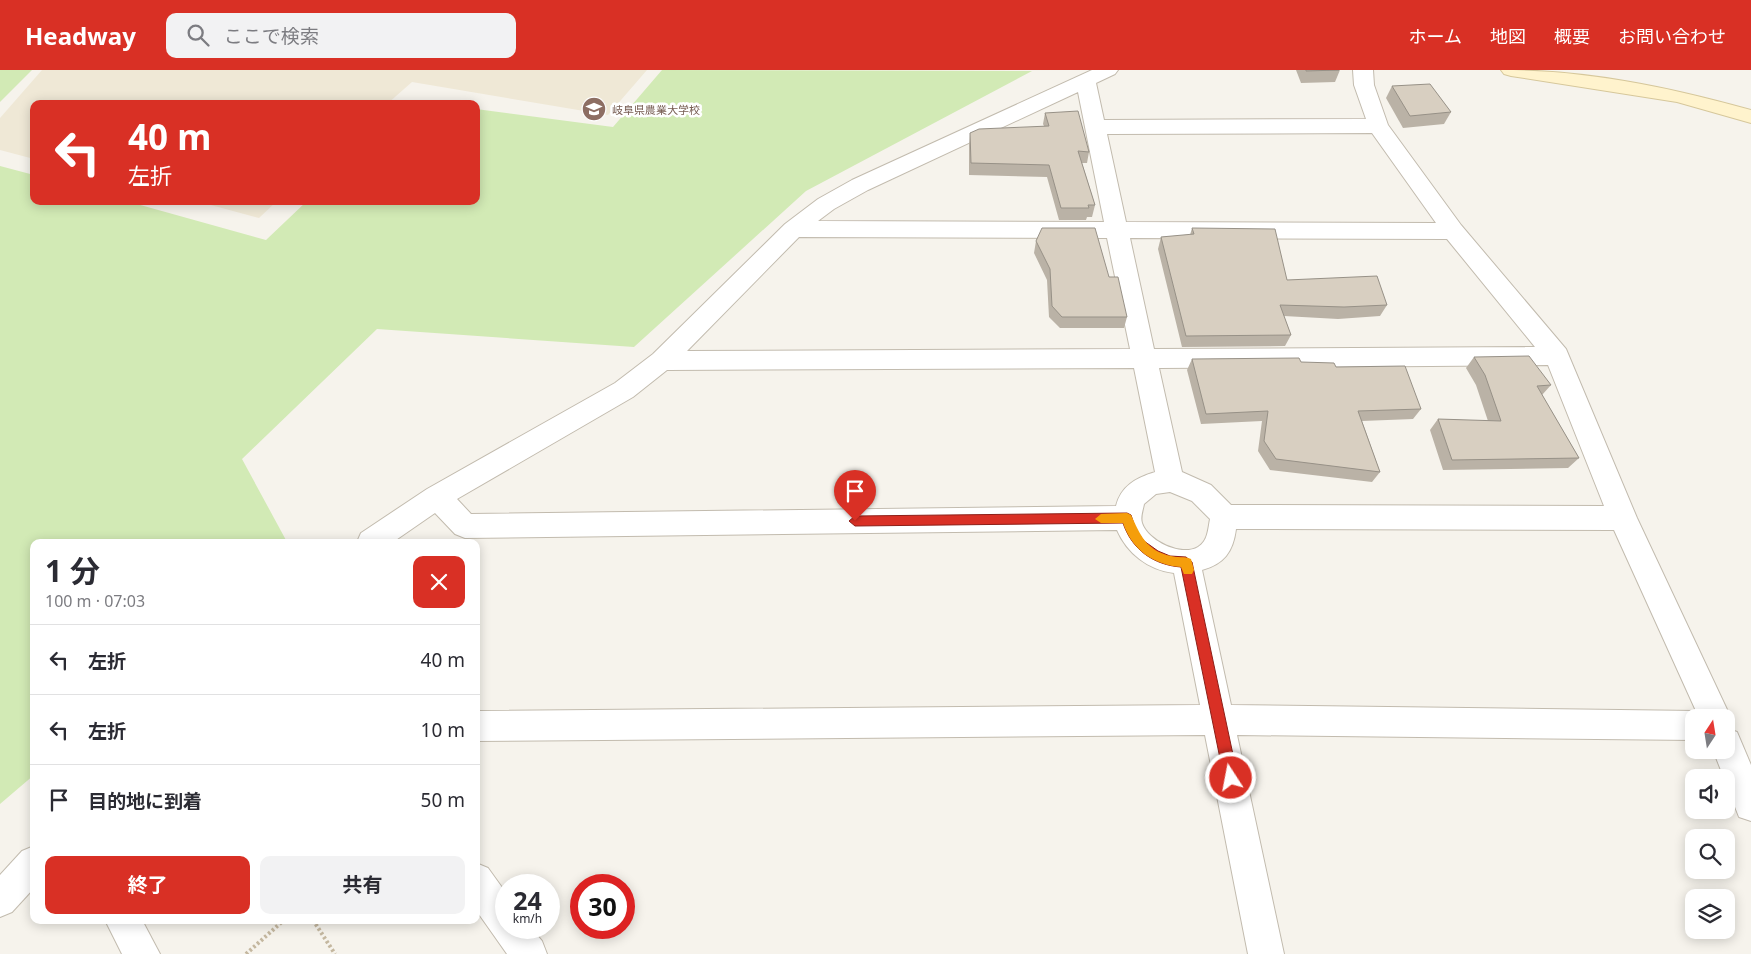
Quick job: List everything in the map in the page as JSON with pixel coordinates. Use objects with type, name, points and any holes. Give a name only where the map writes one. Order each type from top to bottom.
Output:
[{"type":"street","points":[[375,539],[437,496],[624,390],[662,361],[793,229],[826,204],[860,185],[1085,79],[1108,70]]},
{"type":"street","points":[[1363,70],[1364,85],[1378,126],[1453,231],[1557,356],[1622,518],[1711,709]]},
{"type":"street","points":[[1511,70],[1679,96],[1751,117]]},
{"type":"street","points":[[1085,79],[1170,481]]},
{"type":"street","points":[[1096,127],[1378,126]]},
{"type":"street","points":[[793,229],[1453,231]]},
{"type":"street","points":[[662,361],[1557,356]]},
{"type":"street","points":[[1170,481],[1183,483],[1206,495],[1224,517],[1221,541],[1214,552],[1201,559],[1186,562],[1170,561],[1140,545],[1131,532],[1127,518],[1128,506],[1139,492],[1156,482],[1170,481]]},
{"type":"street","points":[[437,496],[463,534],[1127,518]]},
{"type":"street","points":[[1224,517],[1622,518]]},
{"type":"street","points":[[1186,562],[1220,720],[1266,954]]},
{"type":"street","points":[[480,726],[1220,720],[1685,725]]},
{"type":"street","points":[[1732,759],[1751,805]]},
{"type":"street","points":[[0,900],[30,868]]},
{"type":"street","points":[[480,886],[495,907]]},
{"type":"street","points":[[124,924],[142,954]]},
{"type":"street","points":[[518,939],[529,954]]},
{"type":"path","points":[[246,954],[280,924]]},
{"type":"path","points":[[316,924],[335,954]]},
{"type":"shaded area","name":"岐阜県農業大学校","points":[[42,70],[647,70],[608,115],[412,82],[392,100],[30,100],[30,158],[0,150],[0,118]]},
{"type":"shaded area","points":[[211,205],[273,205],[259,218]]},
{"type":"green space","points":[[0,70],[32,70],[0,102]]},
{"type":"green space","points":[[662,70],[1032,71],[806,191],[634,347],[377,329],[242,459],[285,539],[30,539],[30,778],[0,804],[0,166],[30,174],[30,205],[140,205],[266,240],[303,205],[480,205],[480,110],[613,127]]},
{"type":"building","points":[[1306,70],[1339,70],[1306,71]]},
{"type":"building","points":[[1430,84],[1451,112],[1410,116],[1392,86]]},
{"type":"building","points":[[1078,111],[1089,152],[1078,151],[1095,205],[1088,205],[1089,208],[1061,208],[1049,165],[971,163],[970,133],[979,129],[1049,126],[1045,113]]},
{"type":"building","points":[[1042,228],[1095,228],[1109,277],[1118,277],[1127,317],[1062,317],[1052,306],[1050,269],[1036,241]]},
{"type":"building","points":[[1192,228],[1275,229],[1287,280],[1377,276],[1387,305],[1344,307],[1280,305],[1291,335],[1186,336],[1161,237],[1194,234]]},
{"type":"building","points":[[1529,356],[1551,385],[1537,386],[1579,458],[1452,460],[1438,419],[1501,421],[1485,375],[1474,357]]},
{"type":"building","points":[[1299,358],[1301,362],[1334,363],[1336,367],[1405,366],[1421,409],[1358,411],[1380,472],[1276,459],[1264,441],[1268,411],[1206,414],[1192,359]]},
{"type":"slow traffic","points":[[1101,519],[1127,518],[1131,532],[1140,545],[1170,561],[1186,562],[1188,570]]},
{"type":"place","name":"岐阜県農業大学校","points":[[594,109]]},
{"type":"route","points":[[855,521],[1127,518],[1131,532],[1140,545],[1170,561],[1186,562],[1231,778]]}]
